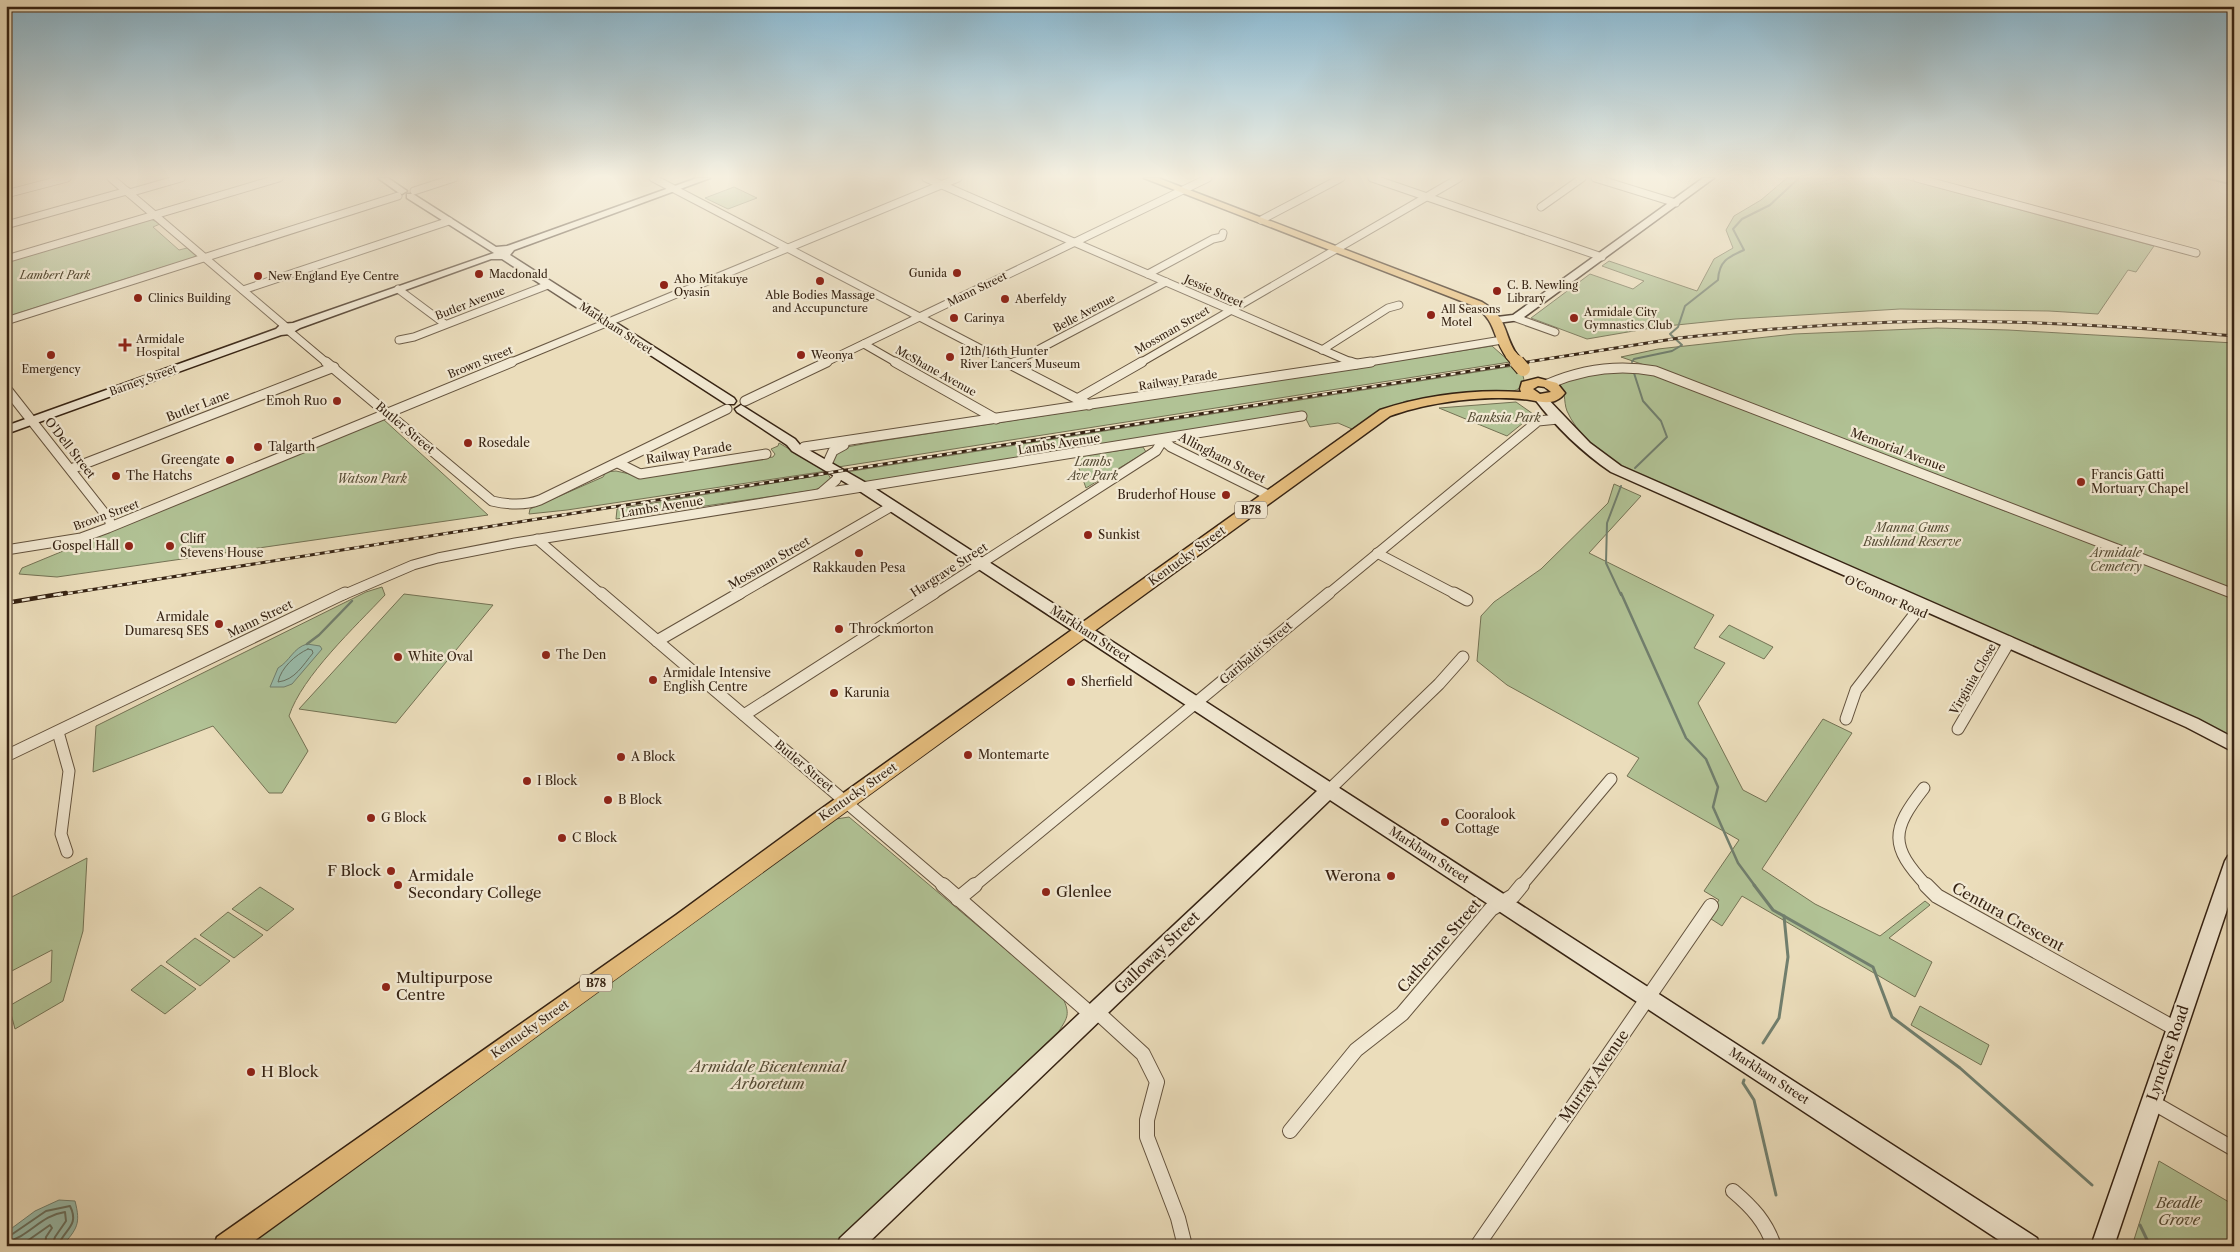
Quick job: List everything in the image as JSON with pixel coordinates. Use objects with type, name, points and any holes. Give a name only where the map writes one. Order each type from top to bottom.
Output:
[{"type":"main road","points":[[1303,236],[1478,304],[1498,320],[1502,340],[1510,355],[1534,384]]},
{"type":"main road","name":"Kentucky Street","points":[[226,1246],[675,927],[846,801],[1391,411],[1424,402],[1512,395],[1534,384]]},
{"type":"main road","name":"B78","points":[[1534,384],[1554,397]]},
{"type":"street","points":[[6,259],[82,236]]},
{"type":"street","name":"Butler Street","points":[[179,236],[492,501],[510,506],[529,504],[618,463]]},
{"type":"street","points":[[6,321],[271,236]]},
{"type":"street","points":[[243,290],[403,236]]},
{"type":"street","name":"Markham Street","points":[[473,236],[607,322],[728,405]]},
{"type":"street","name":"Barney Street","points":[[6,430],[544,236]]},
{"type":"street","points":[[766,236],[1079,398],[1089,405]]},
{"type":"street","name":"Brown Street","points":[[6,550],[81,538],[112,526],[816,236]]},
{"type":"street","name":"Jessie Street","points":[[1061,236],[1356,364]]},
{"type":"street","name":"Mann Street","points":[[743,405],[1086,236]]},
{"type":"street","name":"Mossman Street","points":[[1079,398],[1358,236]]},
{"type":"street","points":[[1544,236],[1602,256]]},
{"type":"street","points":[[1516,318],[1629,236]]},
{"type":"street","points":[[2134,236],[2196,253]]},
{"type":"street","points":[[1148,274],[1214,239]]},
{"type":"street","name":"Belle Avenue","points":[[1011,364],[1166,282]]},
{"type":"street","name":"Butler Avenue","points":[[399,340],[414,337],[548,285]]},
{"type":"street","points":[[398,289],[445,324]]},
{"type":"street","points":[[1322,350],[1388,308],[1399,305]]},
{"type":"street","points":[[1498,320],[1516,318],[1555,332]]},
{"type":"street","name":"Railway Parade","points":[[804,447],[1089,405],[1502,340]]},
{"type":"street","name":"McShane Avenue","points":[[864,344],[996,419]]},
{"type":"street","name":"Memorial Avenue","points":[[1534,384],[1584,371],[1620,365],[1655,371],[2146,558],[2234,594]]},
{"type":"street","name":"Butler Lane","points":[[71,469],[334,367]]},
{"type":"street","name":"O'Connor Road","points":[[1534,384],[1557,417],[1599,458],[1616,469],[2007,645],[2234,751]]},
{"type":"street","name":"O'Dell Street","points":[[6,388],[71,469],[109,519],[112,526]]},
{"type":"street","name":"O'Connor Road","points":[[1554,397],[1558,424],[1583,453],[1596,464],[1632,485],[1918,610],[2007,645],[2192,723],[2234,746]]},
{"type":"street","points":[[618,463],[728,405],[743,405]]},
{"type":"street","name":"Markham Street","points":[[743,405],[791,442],[796,448],[832,467]]},
{"type":"street","name":"Lambs Avenue","points":[[537,539],[1163,440],[1302,416]]},
{"type":"street","name":"Garibaldi Street","points":[[958,899],[1538,421],[1557,417]]},
{"type":"street","name":"Railway Parade","points":[[832,467],[829,456],[834,450],[856,440]]},
{"type":"street","name":"Allingham Street","points":[[1163,440],[1171,447],[1270,496]]},
{"type":"street","name":"Hargrave Street","points":[[744,715],[1156,451],[1163,440]]},
{"type":"street","name":"Markham Street","points":[[791,442],[804,447],[2029,1246]]},
{"type":"street","name":"Railway Parade","points":[[618,463],[640,474],[766,454]]},
{"type":"street","points":[[820,494],[836,480],[832,467]]},
{"type":"street","name":"Mossman Street","points":[[658,641],[892,506]]},
{"type":"street","name":"Butler Street","points":[[537,539],[846,801],[958,899],[1143,1054],[1157,1082],[1147,1120],[1147,1137],[1178,1218],[1185,1246]]},
{"type":"street","name":"Mann Street","points":[[8,753],[58,732],[388,575],[413,565],[453,554],[537,539]]},
{"type":"street","points":[[1377,552],[1467,600]]},
{"type":"street","points":[[1846,719],[1856,690],[1918,610]]},
{"type":"street","name":"Virginia Close","points":[[1958,729],[2007,645]]},
{"type":"street","name":"Galloway Street","points":[[848,1246],[1330,790],[1439,684],[1463,657]]},
{"type":"street","points":[[58,732],[69,772],[61,834],[68,852]]},
{"type":"street","name":"Catherine Street","points":[[1290,1131],[1356,1050],[1402,1014],[1491,909],[1513,896],[1611,779]]},
{"type":"street","name":"Centura Crescent","points":[[1924,788],[1903,817],[1898,835],[1901,850],[1915,873],[1937,896],[2176,1029]]},
{"type":"street","name":"Lynches Road","points":[[2102,1246],[2234,861]]},
{"type":"street","name":"Murray Avenue","points":[[1477,1246],[1711,906]]},
{"type":"street","points":[[2152,1102],[2234,1149]]},
{"type":"street","points":[[1733,1191],[1758,1212],[1770,1233],[1774,1246]]},
{"type":"green space","name":"Lambert Park","points":[[91,236],[164,236],[179,250],[187,248],[196,256],[179,264],[173,264],[77,294],[55,304],[50,303],[6,317],[6,261]]},
{"type":"green space","points":[[1728,236],[2119,236],[2154,246],[2136,272],[2128,270],[2098,314],[2049,311],[1900,309],[1735,319],[1657,327],[1587,339],[1531,318],[1590,274],[1633,289],[1644,281],[1602,266],[1609,261],[1697,291],[1714,259],[1733,248]]},
{"type":"green space","points":[[1937,328],[2008,330],[2234,343],[2234,738],[1615,464],[1582,434],[1571,419],[1567,411],[1564,392],[1557,382],[1589,372],[1649,371],[2005,511],[2011,504],[1688,380],[1621,357],[1658,349],[1794,334]]},
{"type":"green space","points":[[1492,346],[1510,362],[838,467],[832,462],[833,454],[847,447],[868,443]]},
{"type":"green space","points":[[1514,366],[1521,372],[1524,380],[1523,386],[1516,390],[1406,401],[1373,415],[1352,429],[1338,423],[1310,427],[1303,413],[872,482],[862,482],[846,472]]},
{"type":"green space","name":"Banksia Park","points":[[1516,402],[1536,416],[1528,419],[1507,436],[1439,408]]},
{"type":"green space","name":"Watson Park","points":[[383,419],[488,515],[57,577],[19,574],[22,568]]},
{"type":"green space","points":[[779,443],[827,471],[529,514],[530,509],[603,477],[606,472],[616,471],[639,476],[773,457],[775,454],[771,449],[778,446]]},
{"type":"green space","name":"Lambs Ave Park","points":[[1143,447],[1146,452],[1086,488],[1075,457]]},
{"type":"green space","points":[[828,474],[831,479],[826,485],[815,490],[616,519],[617,509]]},
{"type":"green space","points":[[1614,484],[1641,496],[1589,553],[1714,615],[1694,648],[1725,663],[1698,703],[1743,790],[1766,802],[1823,719],[1852,733],[1762,869],[1815,904],[1880,936],[1925,901],[1930,905],[1889,938],[1932,962],[1915,997],[1742,896],[1722,926],[1708,917],[1719,900],[1704,891],[1739,840],[1627,776],[1639,758],[1507,685],[1477,661],[1481,616],[1494,602],[1541,569],[1608,503]]},
{"type":"green space","points":[[382,587],[385,595],[317,668],[296,701],[289,716],[308,751],[282,793],[269,793],[213,726],[93,772],[96,726],[366,592]]},
{"type":"green space","name":"White Oval","points":[[404,594],[493,605],[396,723],[299,709]]},
{"type":"green space","points":[[1729,625],[1773,647],[1764,659],[1719,637]]},
{"type":"green space","name":"Armidale Bicentennial Arboretum","points":[[849,817],[1063,998],[1067,1008],[1067,1015],[1059,1031],[835,1246],[244,1246],[836,819]]},
{"type":"green space","points":[[87,858],[83,931],[63,1001],[15,1029],[9,1006],[51,982],[52,950],[6,974],[6,900]]},
{"type":"green space","points":[[260,887],[294,909],[267,931],[232,909]]},
{"type":"green space","points":[[228,912],[263,935],[234,958],[200,935]]},
{"type":"green space","points":[[195,938],[230,961],[200,986],[166,962]]},
{"type":"green space","points":[[161,965],[196,989],[165,1014],[131,990]]},
{"type":"green space","points":[[1920,1006],[1989,1045],[1981,1065],[1911,1025]]},
{"type":"green space","name":"Beadle Grove","points":[[2159,1161],[2234,1205],[2234,1246],[2132,1246]]},
{"type":"water","points":[[307,644],[320,646],[322,649],[292,684],[284,687],[270,687],[278,668],[298,648]]},
{"type":"water","points":[[59,1200],[75,1201],[78,1215],[74,1230],[62,1246],[6,1246],[8,1231],[35,1211]]},
{"type":"waterway","points":[[1632,362],[1634,359],[1672,351],[1682,345],[1670,334],[1678,327],[1685,306],[1718,280],[1720,268],[1725,260],[1744,250],[1737,236]]},
{"type":"waterway","points":[[1633,370],[1643,401],[1661,421],[1667,437],[1635,468]]},
{"type":"waterway","points":[[1621,486],[1607,523],[1606,563],[1621,595]]},
{"type":"waterway","points":[[1621,593],[1686,738],[1706,759],[1718,787],[1713,807],[1738,863],[1755,886]]},
{"type":"waterway","points":[[307,644],[319,635],[352,601]]},
{"type":"waterway","points":[[1754,885],[1773,910],[1784,916]]},
{"type":"waterway","points":[[1763,1043],[1779,1018],[1788,957],[1784,916]]},
{"type":"waterway","points":[[1784,916],[1873,967],[1892,1017],[1960,1068],[2092,1185]]},
{"type":"waterway","points":[[1744,1080],[1743,1083],[1754,1100],[1776,1195]]},
{"type":"waterway","points":[[2140,1225],[2150,1246]]},
{"type":"railway","points":[[58,595],[1679,338],[1818,326],[1958,321],[2027,322],[2234,336]]},
{"type":"railway","points":[[6,603],[66,593]]},
{"type":"place","name":"Gunida","points":[[957,273]]},
{"type":"place","name":"Macdonald","points":[[479,274]]},
{"type":"place","name":"New England Eye Centre","points":[[258,276]]},
{"type":"place","name":"Able Bodies Massage and Accupuncture","points":[[820,281]]},
{"type":"place","name":"Aho Mitakuye Oyasin","points":[[664,285]]},
{"type":"place","name":"C. B. Newling Library","points":[[1497,291]]},
{"type":"place","name":"Clinics Building","points":[[138,298]]},
{"type":"place","name":"Aberfeldy","points":[[1005,299]]},
{"type":"place","name":"All Seasons Motel","points":[[1431,315]]},
{"type":"place","name":"Carinya","points":[[954,318]]},
{"type":"place","name":"Armidale City Gymnastics Club","points":[[1574,318]]},
{"type":"place","name":"Armidale Hospital","points":[[125,345]]},
{"type":"place","name":"Emergency","points":[[51,355]]},
{"type":"place","name":"Weonya","points":[[801,355]]},
{"type":"place","name":"12th/16th Hunter River Lancers Museum","points":[[950,357]]},
{"type":"place","name":"Emoh Ruo","points":[[337,401]]},
{"type":"place","name":"Rosedale","points":[[468,443]]},
{"type":"place","name":"Talgarth","points":[[258,447]]},
{"type":"place","name":"Greengate","points":[[230,460]]},
{"type":"place","name":"The Hatchs","points":[[116,476]]},
{"type":"place","name":"Francis Gatti Mortuary Chapel","points":[[2081,482]]},
{"type":"place","name":"Bruderhof House","points":[[1226,495]]},
{"type":"place","name":"Sunkist","points":[[1088,535]]},
{"type":"place","name":"Gospel Hall","points":[[129,546]]},
{"type":"place","name":"Cliff Stevens House","points":[[170,546]]},
{"type":"place","name":"Rakkauden Pesa","points":[[859,553]]},
{"type":"place","name":"Armidale Dumaresq SES","points":[[219,624]]},
{"type":"place","name":"Throckmorton","points":[[839,629]]},
{"type":"place","name":"The Den","points":[[546,655]]},
{"type":"place","name":"White Oval","points":[[398,657]]},
{"type":"place","name":"Armidale Intensive English Centre","points":[[653,680]]},
{"type":"place","name":"Sherfield","points":[[1071,682]]},
{"type":"place","name":"Karunia","points":[[834,693]]},
{"type":"place","name":"Montemarte","points":[[968,755]]},
{"type":"place","name":"A Block","points":[[621,757]]},
{"type":"place","name":"I Block","points":[[527,781]]},
{"type":"place","name":"B Block","points":[[608,800]]},
{"type":"place","name":"G Block","points":[[371,818]]},
{"type":"place","name":"Cooralook Cottage","points":[[1445,822]]},
{"type":"place","name":"C Block","points":[[562,838]]},
{"type":"place","name":"F Block","points":[[391,871]]},
{"type":"place","name":"Werona","points":[[1391,876]]},
{"type":"place","name":"Armidale Secondary College","points":[[398,885]]},
{"type":"place","name":"Glenlee","points":[[1046,892]]},
{"type":"place","name":"Multipurpose Centre","points":[[386,987]]},
{"type":"place","name":"H Block","points":[[251,1072]]},
{"type":"park label","name":"Manna Gums Bushland Reserve","points":[[1912,535]]},
{"type":"park label","name":"Armidale Cemetery","points":[[2116,560]]}]
